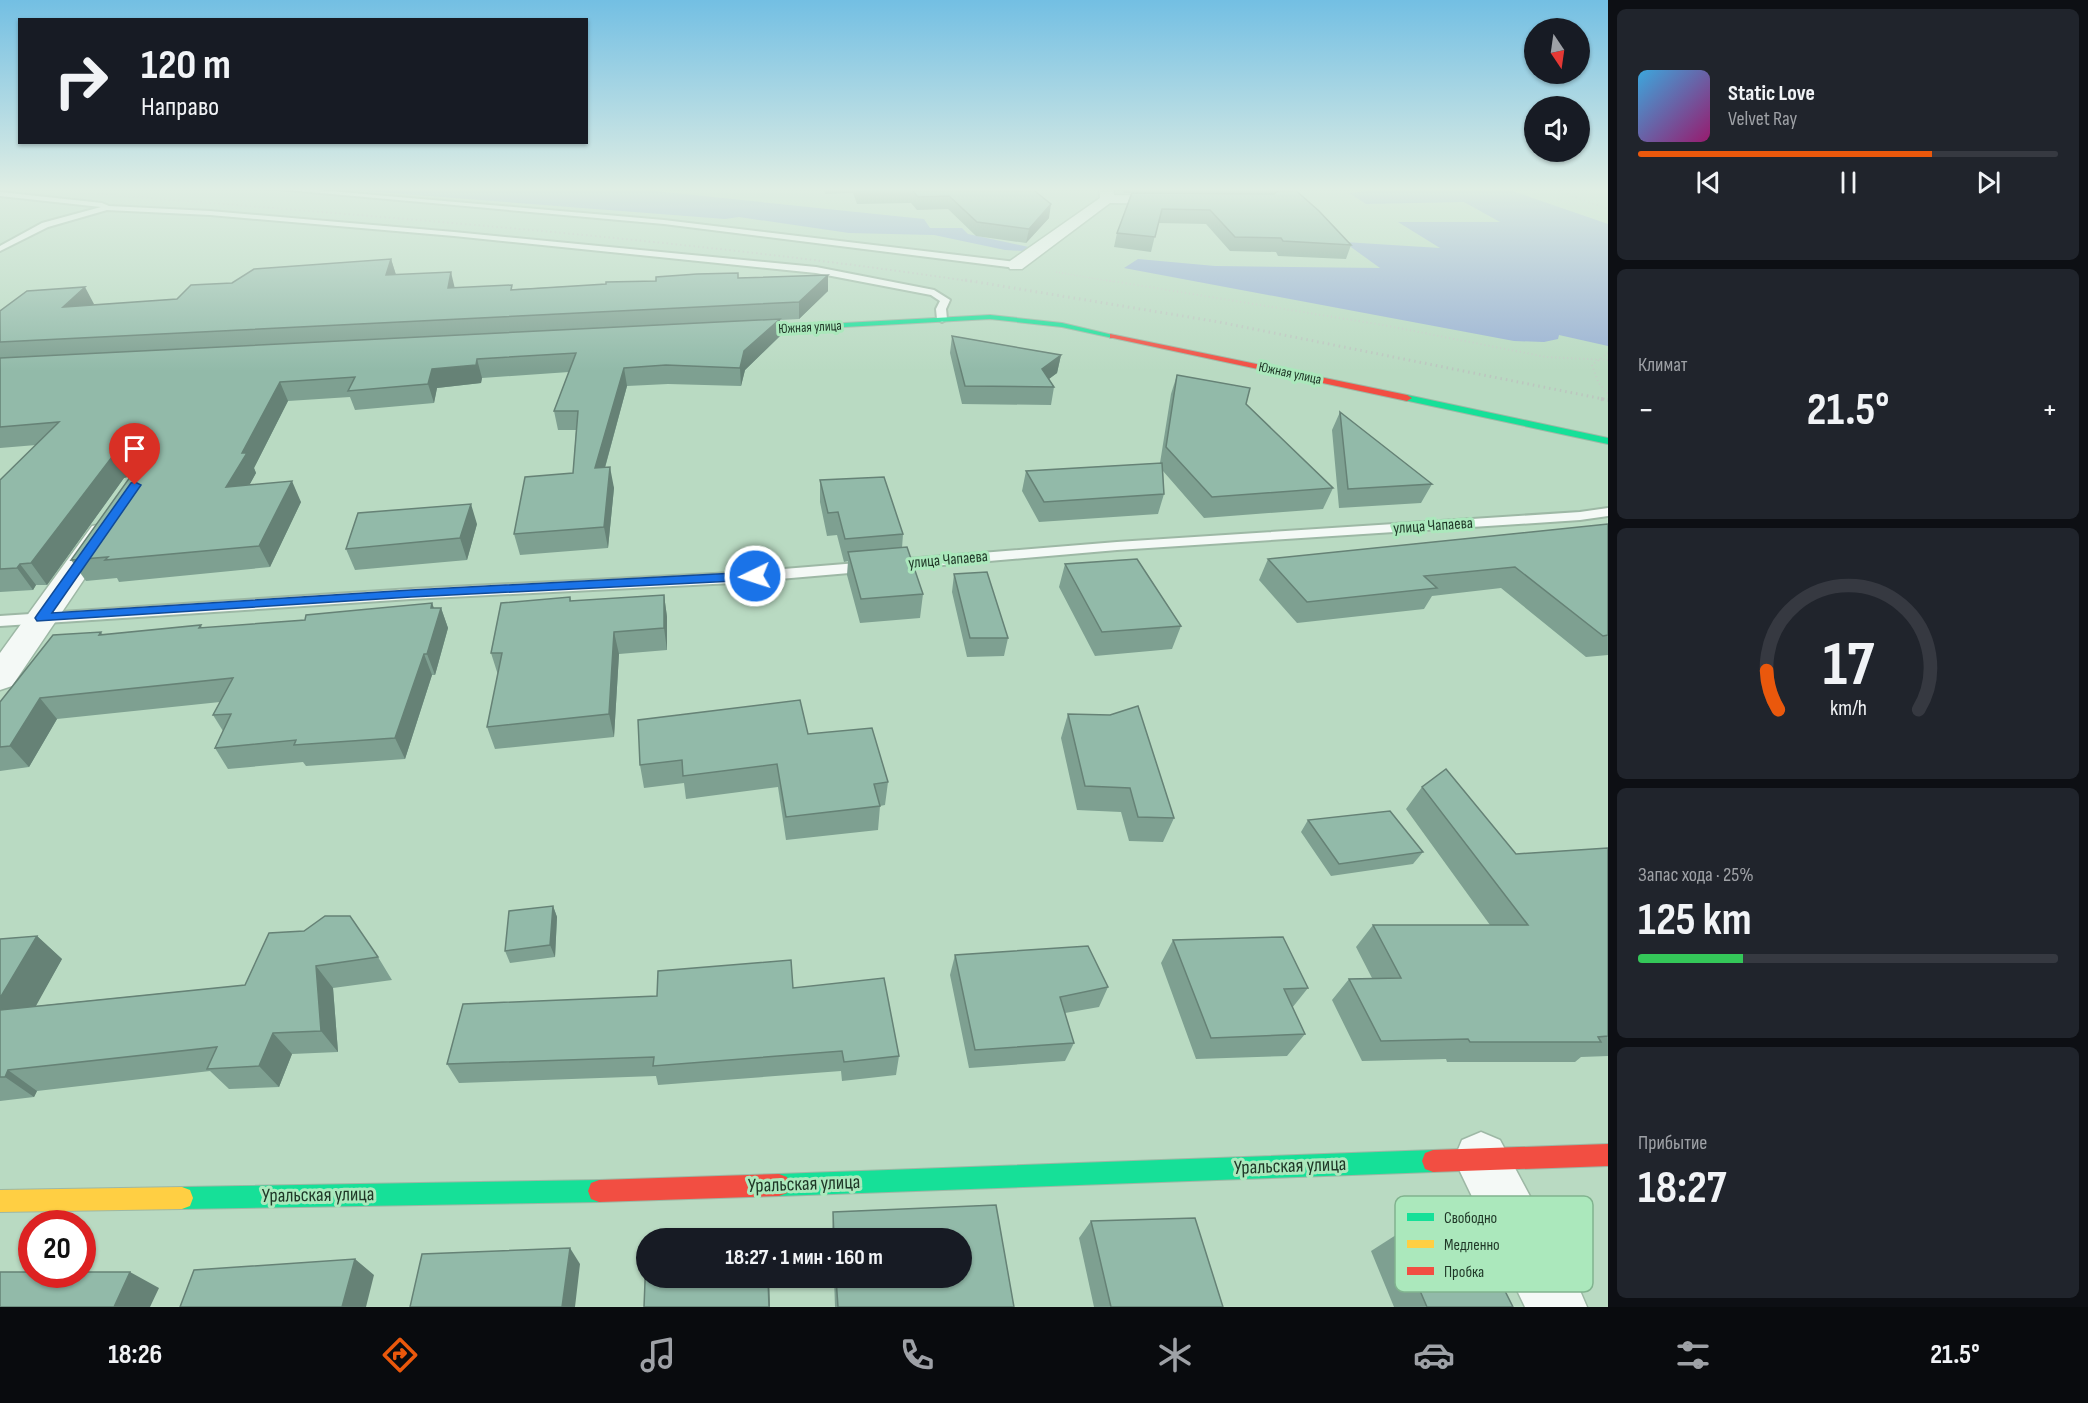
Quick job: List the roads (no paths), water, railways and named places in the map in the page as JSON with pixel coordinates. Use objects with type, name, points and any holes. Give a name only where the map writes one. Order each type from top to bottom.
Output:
[{"type":"street","points":[[1016,265],[1037,249]]},
{"type":"street","name":"Южная улица","points":[[719,332],[990,317],[1062,325],[1608,441]]},
{"type":"street","points":[[0,678],[115,514]]},
{"type":"street","name":"Уральская улица","points":[[0,1201],[642,1190],[1608,1155]]},
{"type":"street","points":[[1480,1159],[1499,1196]]},
{"type":"street","points":[[1549,1292],[1557,1307]]},
{"type":"lane","points":[[604,249],[816,270],[934,293],[945,300],[942,319]]},
{"type":"lane","points":[[885,249],[1016,265]]},
{"type":"lane","name":"улица Чапаева","points":[[0,621],[411,594],[733,578],[1117,546],[1580,516],[1608,512]]},
{"type":"railway","points":[[720,249],[975,282]]},
{"type":"railway","points":[[965,280],[1219,322],[1608,400],[1601,399]]}]
